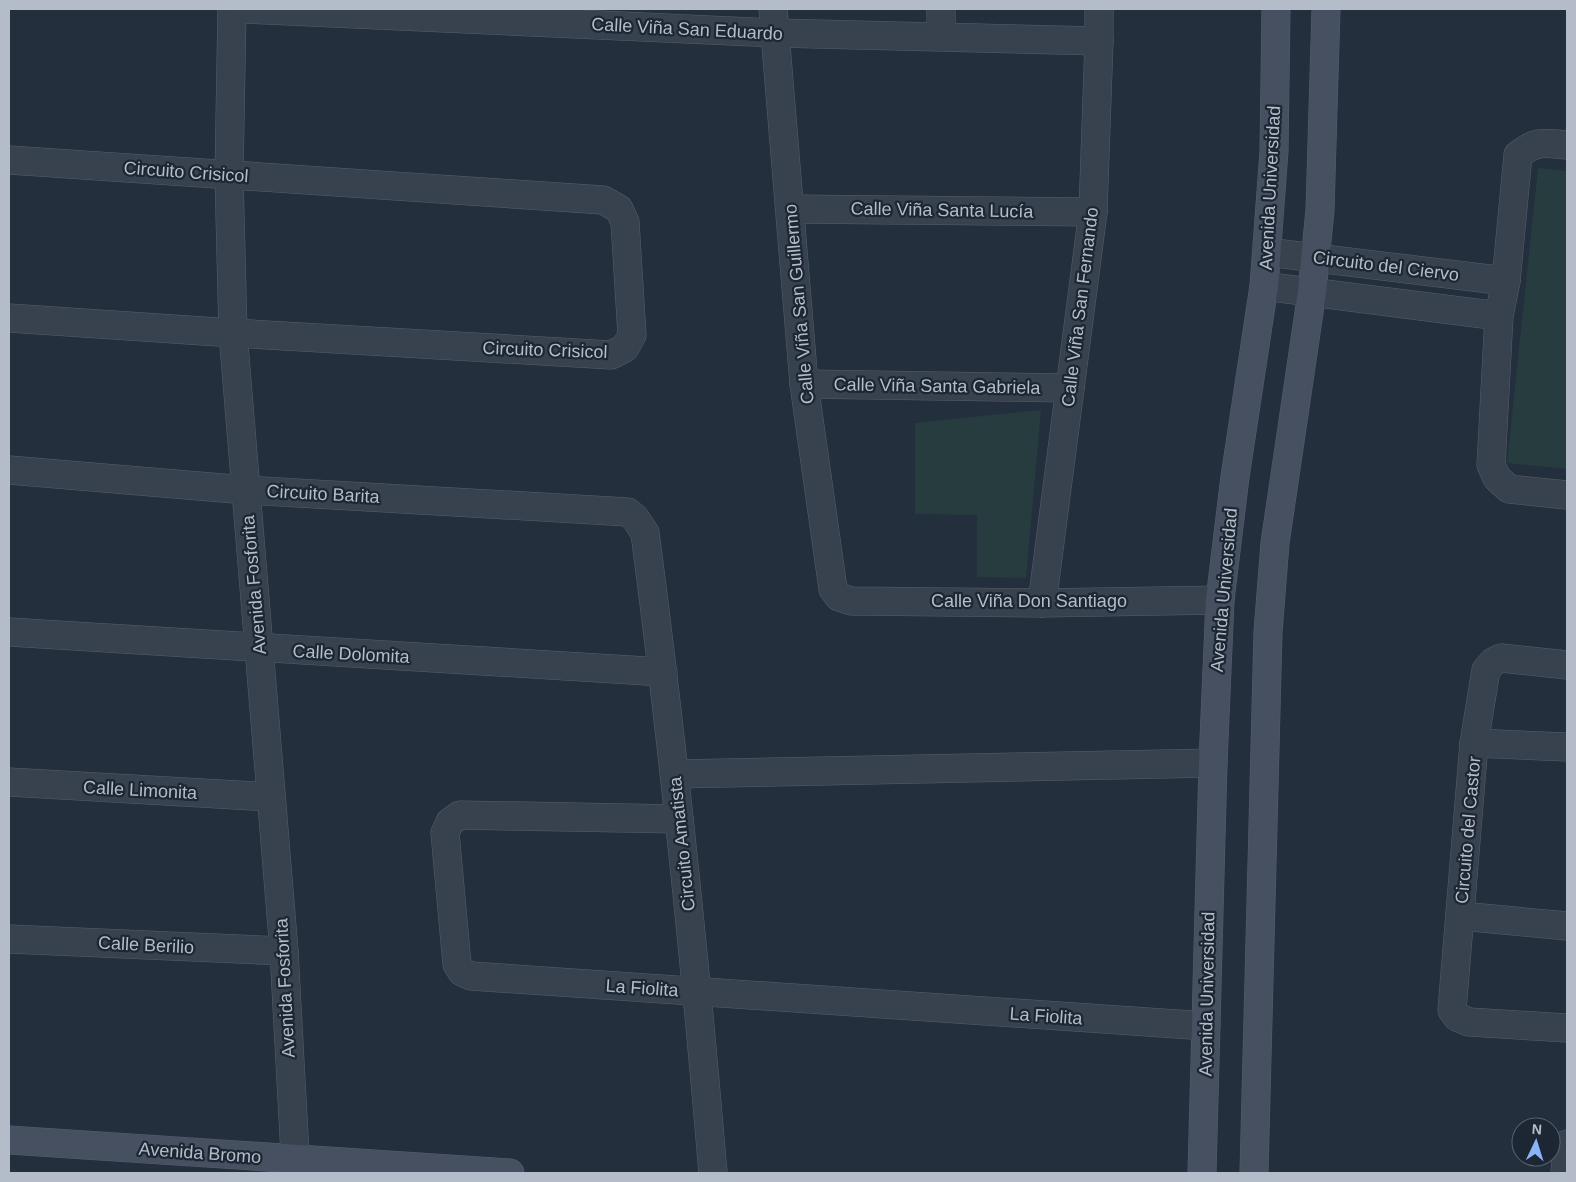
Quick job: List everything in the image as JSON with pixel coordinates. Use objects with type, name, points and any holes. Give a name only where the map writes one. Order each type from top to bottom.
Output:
[{"type":"street","name":"Avenida Fosforita","points":[[232,9],[229,175],[232,333],[284,951],[295,1167]]},
{"type":"street","name":"Calle Viña San Eduardo","points":[[245,9],[774,21],[941,36],[1100,41]]},
{"type":"street","points":[[941,9],[941,36]]},
{"type":"street","name":"Calle Viña San Fernando","points":[[1042,603],[1093,212],[1100,41],[1099,9]]},
{"type":"street","name":"Avenida Universidad","points":[[1202,1173],[1213,763],[1220,600],[1235,476],[1264,286],[1274,151],[1276,9]]},
{"type":"street","points":[[1254,1173],[1268,632],[1275,543],[1316,258],[1320,210],[1326,9]]},
{"type":"street","name":"Calle Viña San Guillermo","points":[[774,21],[804,384],[833,590],[839,597]]},
{"type":"street","points":[[1567,146],[1539,143],[1527,147],[1518,155],[1506,281],[1499,316],[1491,465],[1497,478],[1509,489],[1567,495]]},
{"type":"street","name":"Circuito Crisicol","points":[[9,160],[603,200],[620,209],[625,222],[632,335],[625,348],[611,355],[9,318]]},
{"type":"street","name":"Calle Viña Santa Lucía","points":[[791,209],[1093,212]]},
{"type":"street","name":"Circuito del Ciervo","points":[[1267,252],[1506,281]]},
{"type":"street","name":"Circuito del Ciervo","points":[[1264,286],[1499,316]]},
{"type":"street","name":"Calle Viña Santa Gabriela","points":[[804,384],[1070,388]]},
{"type":"street","name":"Circuito Barita","points":[[9,470],[246,490],[628,512],[635,518]]},
{"type":"street","name":"Circuito Amatista","points":[[635,518],[645,534],[663,672],[698,992],[713,1173]]},
{"type":"street","name":"Calle Viña Don Santiago","points":[[839,597],[850,600],[1042,603],[1220,600]]},
{"type":"street","name":"Calle Dolomita","points":[[9,632],[663,672]]},
{"type":"street","name":"Circuito del Castor","points":[[1567,665],[1501,658],[1493,662],[1486,670],[1474,743],[1452,1010],[1457,1017],[1469,1022],[1567,1028]]},
{"type":"street","name":"Circuito del Castor","points":[[1474,743],[1567,747]]},
{"type":"street","points":[[675,774],[1213,763]]},
{"type":"street","name":"Calle Limonita","points":[[9,782],[271,797]]},
{"type":"street","name":"La Fiolita","points":[[679,819],[460,815],[450,822],[445,833],[457,964],[462,972],[471,976],[1206,1026]]},
{"type":"street","name":"Circuito del Castor","points":[[1461,916],[1567,926]]},
{"type":"street","name":"Calle Berilio","points":[[9,939],[284,951]]},
{"type":"street","name":"Avenida Bromo","points":[[9,1140],[295,1167],[510,1173]]},
{"type":"street","points":[[1565,1173],[1567,1144]]},
{"type":"green space","points":[[1538,168],[1567,171],[1567,469],[1507,463]]},
{"type":"green space","points":[[1041,410],[1026,578],[977,577],[977,515],[915,514],[915,423]]}]
